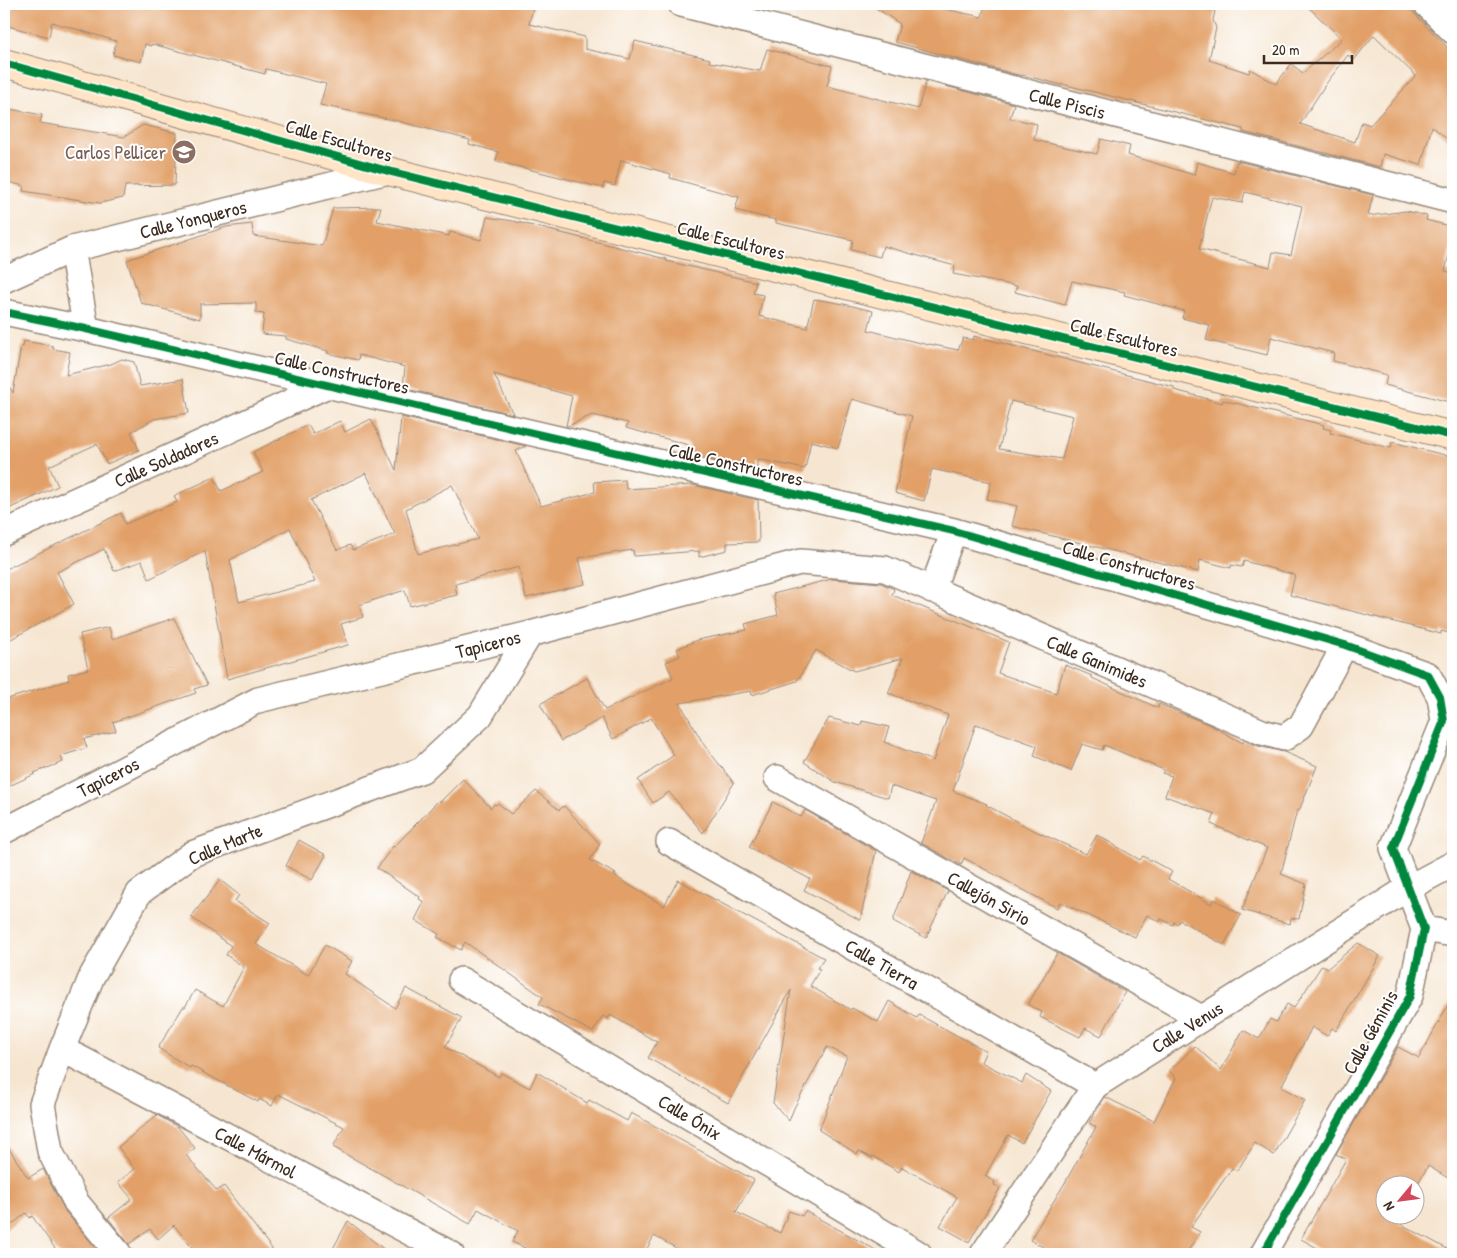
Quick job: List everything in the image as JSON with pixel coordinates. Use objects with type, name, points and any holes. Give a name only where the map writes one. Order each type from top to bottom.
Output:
[{"type":"street","name":"Calle Piscis","points":[[682,4],[1453,201]]},
{"type":"street","points":[[1426,4],[1453,31]]},
{"type":"street","name":"Calle Escultores","points":[[4,63],[388,171],[1453,436]]},
{"type":"street","name":"Calle Yonqueros","points":[[4,280],[72,249],[388,171]]},
{"type":"street","points":[[72,249],[86,329]]},
{"type":"street","name":"Calle Constructores","points":[[4,312],[86,329],[954,531],[1345,645],[1428,675],[1440,697],[1444,720],[1393,848],[1408,888]]},
{"type":"street","name":"Calle Soldadores","points":[[4,533],[328,386]]},
{"type":"street","points":[[932,590],[954,531]]},
{"type":"street","name":"Tapiceros","points":[[4,830],[258,700],[530,634],[800,562],[885,569],[932,590]]},
{"type":"street","name":"Calle Ganimides","points":[[932,590],[1262,732],[1284,738],[1302,726],[1345,645]]},
{"type":"street","name":"Calle Marte","points":[[119,1254],[76,1202],[50,1151],[42,1104],[92,976],[139,893],[192,854],[422,770],[480,716],[530,634]]},
{"type":"street","name":"Callejón Sirio","points":[[777,778],[1202,1018]]},
{"type":"street","name":"Calle Tierra","points":[[669,842],[1095,1086]]},
{"type":"street","name":"Calle Venus","points":[[983,1254],[1095,1086],[1408,888],[1453,864]]},
{"type":"street","points":[[1408,888],[1424,929],[1453,934]]},
{"type":"street","name":"Calle Géminis","points":[[1264,1254],[1410,996],[1424,929]]},
{"type":"street","name":"Calle Ónix","points":[[460,980],[919,1254]]},
{"type":"street","name":"Calle Mármol","points":[[62,1049],[451,1254]]},
{"type":"building","points":[[4,4],[534,4],[529,24],[585,37],[585,49],[630,59],[635,41],[710,59],[709,62],[760,71],[767,49],[832,66],[827,86],[918,109],[926,81],[1014,104],[1010,118],[1037,124],[1034,140],[1097,154],[1101,139],[1130,146],[1128,155],[1194,175],[1197,162],[1234,173],[1237,161],[1373,195],[1368,216],[1406,211],[1427,216],[1426,220],[1453,227],[1453,238],[1445,271],[1453,273],[1453,403],[1385,385],[1387,375],[1333,361],[1334,353],[1271,337],[1267,355],[1206,340],[1210,325],[1182,318],[1184,311],[1124,295],[1125,292],[1072,281],[1065,305],[1015,292],[1017,286],[953,274],[955,266],[883,246],[880,257],[851,250],[853,240],[776,223],[776,220],[735,210],[739,197],[670,178],[671,174],[621,160],[615,186],[604,183],[603,188],[496,161],[498,152],[469,144],[470,140],[398,121],[320,105],[326,84],[266,69],[265,74],[152,44],[151,46],[145,44],[141,62],[113,55],[116,41],[52,22],[49,37],[4,25]],"holes":[[[1245,192],[1302,206],[1291,255],[1273,252],[1270,267],[1199,249],[1212,197],[1242,203]]]},
{"type":"building","points":[[870,4],[921,4],[982,17],[985,4],[1176,4],[1215,11],[1213,20],[1216,28],[1209,60],[1249,73],[1250,69],[1276,84],[1291,64],[1303,73],[1342,39],[1305,4],[1405,4],[1453,53],[1453,144],[1432,126],[1421,165],[1383,154],[1380,167],[1243,132],[1243,129],[1062,84],[1022,76],[895,42],[900,24]],"holes":[[[1374,35],[1416,76],[1370,125],[1362,122],[1355,142],[1300,124],[1325,85],[1348,55],[1354,60]]]},
{"type":"building","points":[[4,108],[42,115],[40,123],[124,137],[143,125],[177,133],[175,185],[125,186],[123,198],[100,203],[23,191],[24,186],[4,181]]},
{"type":"building","points":[[381,207],[377,221],[449,236],[450,232],[481,240],[487,217],[513,221],[666,259],[666,261],[756,282],[753,293],[763,295],[759,316],[807,328],[814,299],[844,304],[873,311],[868,330],[928,345],[958,350],[963,338],[973,340],[974,336],[1174,387],[1174,390],[1222,403],[1223,400],[1324,425],[1323,428],[1331,430],[1330,433],[1391,448],[1392,442],[1453,457],[1453,634],[1441,631],[1441,634],[1290,595],[1295,575],[1244,561],[1242,567],[1231,565],[1231,568],[1200,560],[1198,572],[1012,526],[1017,506],[987,499],[991,482],[932,469],[924,501],[895,493],[912,416],[852,399],[838,448],[811,441],[805,469],[757,459],[757,470],[690,455],[689,445],[626,428],[628,423],[592,415],[566,426],[572,396],[494,374],[513,414],[403,388],[405,367],[359,355],[358,360],[327,353],[328,351],[286,339],[286,336],[262,334],[264,314],[256,313],[256,303],[200,304],[200,319],[141,303],[127,260],[226,227],[252,224],[253,236],[322,246],[333,208]],"holes":[[[1011,401],[1073,416],[1062,459],[999,449]]]},
{"type":"building","points":[[24,341],[53,346],[53,349],[70,352],[66,375],[111,364],[122,359],[134,362],[140,386],[183,379],[189,413],[154,419],[131,432],[139,450],[107,464],[97,444],[49,466],[58,486],[4,511],[4,378],[13,393],[21,346],[23,347]]},
{"type":"building","points":[[401,417],[526,446],[516,451],[541,506],[595,492],[594,482],[625,480],[626,489],[693,485],[758,500],[759,542],[727,543],[727,550],[699,557],[699,551],[634,556],[633,550],[579,558],[585,584],[526,598],[519,567],[455,584],[457,595],[410,606],[405,590],[359,605],[363,617],[341,624],[348,645],[227,679],[205,551],[149,579],[142,561],[114,571],[104,549],[57,572],[74,604],[4,643],[4,570],[121,513],[125,524],[177,502],[174,496],[214,477],[221,491],[263,472],[253,452],[308,425],[313,434],[340,421],[345,432],[371,419],[396,470]],"holes":[[[366,473],[395,534],[353,550],[350,545],[337,550],[311,500]],[[452,485],[478,539],[418,554],[406,509]],[[290,528],[315,582],[239,602],[230,560]]]},
{"type":"building","points":[[832,579],[881,583],[894,589],[892,595],[1009,642],[998,673],[1056,693],[1065,665],[1158,708],[1159,704],[1212,726],[1243,743],[1244,740],[1258,746],[1284,752],[1317,766],[1299,811],[1297,810],[1281,874],[1306,884],[1299,919],[1291,918],[1290,924],[1242,910],[1267,848],[1211,824],[1215,814],[1165,796],[1172,776],[1162,773],[1164,770],[1104,745],[1102,750],[1082,744],[1071,771],[1034,756],[1037,746],[976,724],[953,791],[987,804],[1031,829],[1086,854],[1097,835],[1140,860],[1143,856],[1169,870],[1172,872],[1168,879],[1211,904],[1214,899],[1241,915],[1224,945],[1180,920],[1177,924],[1174,922],[1173,925],[1161,919],[1160,922],[1147,915],[1135,937],[1060,902],[1057,908],[964,858],[961,865],[921,843],[936,801],[891,786],[888,798],[835,782],[804,762],[829,718],[861,726],[862,721],[889,727],[884,742],[933,761],[948,715],[888,693],[903,658],[854,671],[816,650],[797,681],[752,695],[751,691],[680,703],[704,745],[734,783],[703,833],[669,792],[653,803],[638,780],[674,755],[651,718],[613,739],[602,718],[561,741],[540,704],[587,678],[605,710],[673,678],[666,662],[680,656],[677,649],[697,640],[747,630],[745,624],[778,615],[773,594]]},
{"type":"building","points":[[174,618],[207,685],[194,689],[196,693],[113,722],[116,731],[84,739],[87,748],[61,756],[63,762],[34,773],[9,786],[4,771],[4,700],[69,680],[68,674],[88,669],[80,634],[109,627],[112,639]]},
{"type":"building","points":[[463,779],[491,808],[494,804],[498,803],[511,814],[536,791],[559,810],[564,806],[600,844],[590,860],[616,874],[614,875],[664,906],[678,880],[824,958],[817,968],[820,969],[810,986],[851,1010],[852,1008],[878,1022],[889,1001],[917,1018],[919,1015],[986,1051],[981,1062],[1022,1083],[1026,1075],[1051,1091],[1022,1143],[1008,1135],[985,1176],[995,1182],[994,1185],[1000,1188],[969,1242],[940,1226],[957,1197],[902,1167],[899,1172],[873,1156],[872,1158],[859,1151],[857,1154],[819,1130],[847,1056],[827,1047],[789,1121],[773,1103],[791,990],[728,1103],[648,1058],[657,1042],[610,1015],[608,1019],[603,1016],[593,1032],[539,1004],[543,997],[465,942],[461,950],[437,937],[439,934],[415,920],[424,902],[419,899],[420,897],[377,868],[393,846]]},
{"type":"building","points":[[773,802],[801,817],[805,810],[876,851],[860,920],[804,890],[810,879],[749,847]]},
{"type":"building","points":[[299,840],[326,855],[312,880],[286,866]]},
{"type":"building","points":[[911,871],[948,891],[926,938],[893,921]]},
{"type":"building","points":[[220,880],[239,895],[235,901],[270,923],[256,944],[308,975],[325,945],[352,961],[345,974],[395,1008],[406,988],[462,1018],[445,1047],[499,1077],[501,1073],[530,1088],[537,1072],[587,1103],[589,1100],[627,1121],[631,1113],[754,1180],[736,1212],[780,1233],[789,1211],[802,1216],[805,1211],[883,1254],[687,1254],[654,1236],[644,1254],[538,1254],[512,1242],[518,1231],[478,1209],[470,1224],[333,1147],[344,1127],[278,1094],[272,1106],[259,1099],[258,1102],[191,1066],[190,1068],[158,1048],[195,990],[223,1006],[244,967],[226,955],[231,946],[191,917]]},
{"type":"building","points":[[1358,943],[1380,956],[1336,1031],[1332,1028],[1327,1036],[1312,1027],[1281,1087],[1305,1100],[1274,1155],[1255,1143],[1237,1171],[1232,1168],[1191,1227],[1200,1232],[1186,1254],[1056,1254],[1030,1240],[1096,1127],[1089,1123],[1105,1097],[1154,1121],[1176,1078],[1169,1071],[1195,1046],[1221,1070],[1243,1030],[1259,1039],[1270,1019],[1276,1022],[1287,1004],[1294,1008],[1322,965],[1328,968]]},
{"type":"building","points":[[1057,953],[1125,992],[1101,1036],[1085,1028],[1080,1037],[1040,1017],[1042,1012],[1028,1005]]},
{"type":"building","points":[[1453,996],[1453,1181],[1428,1166],[1422,1176],[1374,1176],[1374,1226],[1404,1226],[1453,1252],[1453,1254],[1328,1254],[1301,1239],[1346,1159],[1336,1154],[1398,1047],[1419,1058]]},
{"type":"building","points":[[157,1115],[178,1127],[195,1148],[186,1155],[217,1191],[224,1186],[276,1254],[197,1254],[174,1225],[158,1239],[150,1229],[129,1244],[108,1218],[132,1199],[118,1182],[135,1169],[118,1147]]},
{"type":"building","points":[[4,1141],[28,1178],[43,1169],[65,1211],[101,1254],[59,1254],[32,1216],[30,1218],[26,1213],[4,1231]]},
{"type":"building","points":[[348,1221],[390,1254],[330,1254]]},
{"type":"cycle path","points":[[4,63],[388,171],[1453,436]]},
{"type":"cycle path","points":[[4,312],[86,329],[954,531],[1345,645],[1428,675],[1440,697],[1444,721],[1393,848],[1424,929],[1410,996],[1263,1254]]},
{"type":"place","name":"Carlos Pellicer","points":[[184,152]]}]
